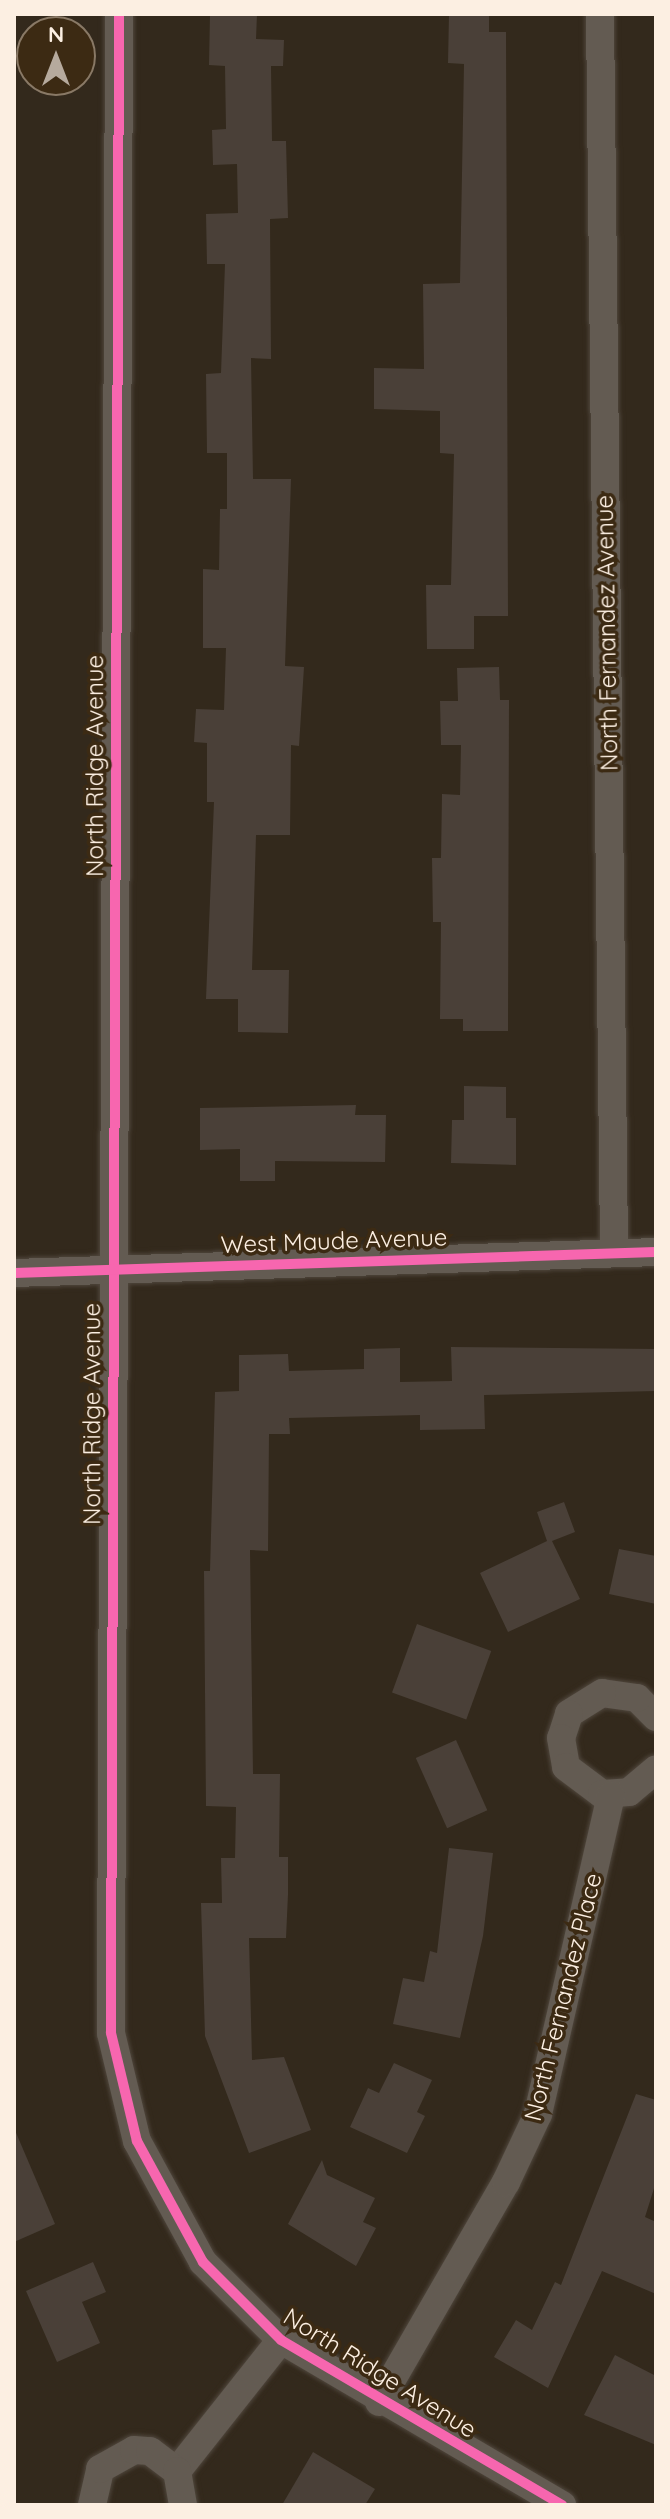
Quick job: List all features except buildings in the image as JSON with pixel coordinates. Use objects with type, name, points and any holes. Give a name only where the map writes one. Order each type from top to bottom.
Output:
[{"type":"street","name":"North Ridge Avenue","points":[[119,14],[111,2033],[137,2141],[161,2194],[203,2262],[281,2340],[379,2402],[562,2505]]},
{"type":"street","name":"North Fernandez Avenue","points":[[600,14],[614,1252]]},
{"type":"street","name":"West Maude Avenue","points":[[14,1273],[656,1252]]},
{"type":"street","points":[[656,1717],[620,1693],[589,1697],[569,1714],[561,1738],[566,1767],[585,1787],[611,1795],[645,1783],[656,1769]]},
{"type":"street","name":"North Fernandez Place","points":[[379,2402],[506,2182],[538,2114],[611,1795]]},
{"type":"street","points":[[177,2471],[281,2340]]},
{"type":"street","points":[[92,2505],[93,2483],[112,2457],[150,2451],[177,2471],[183,2505]]},
{"type":"cycle path","points":[[119,14],[111,2033],[137,2141],[203,2262],[281,2340],[562,2505]]},
{"type":"cycle path","points":[[14,1273],[656,1252]]}]
